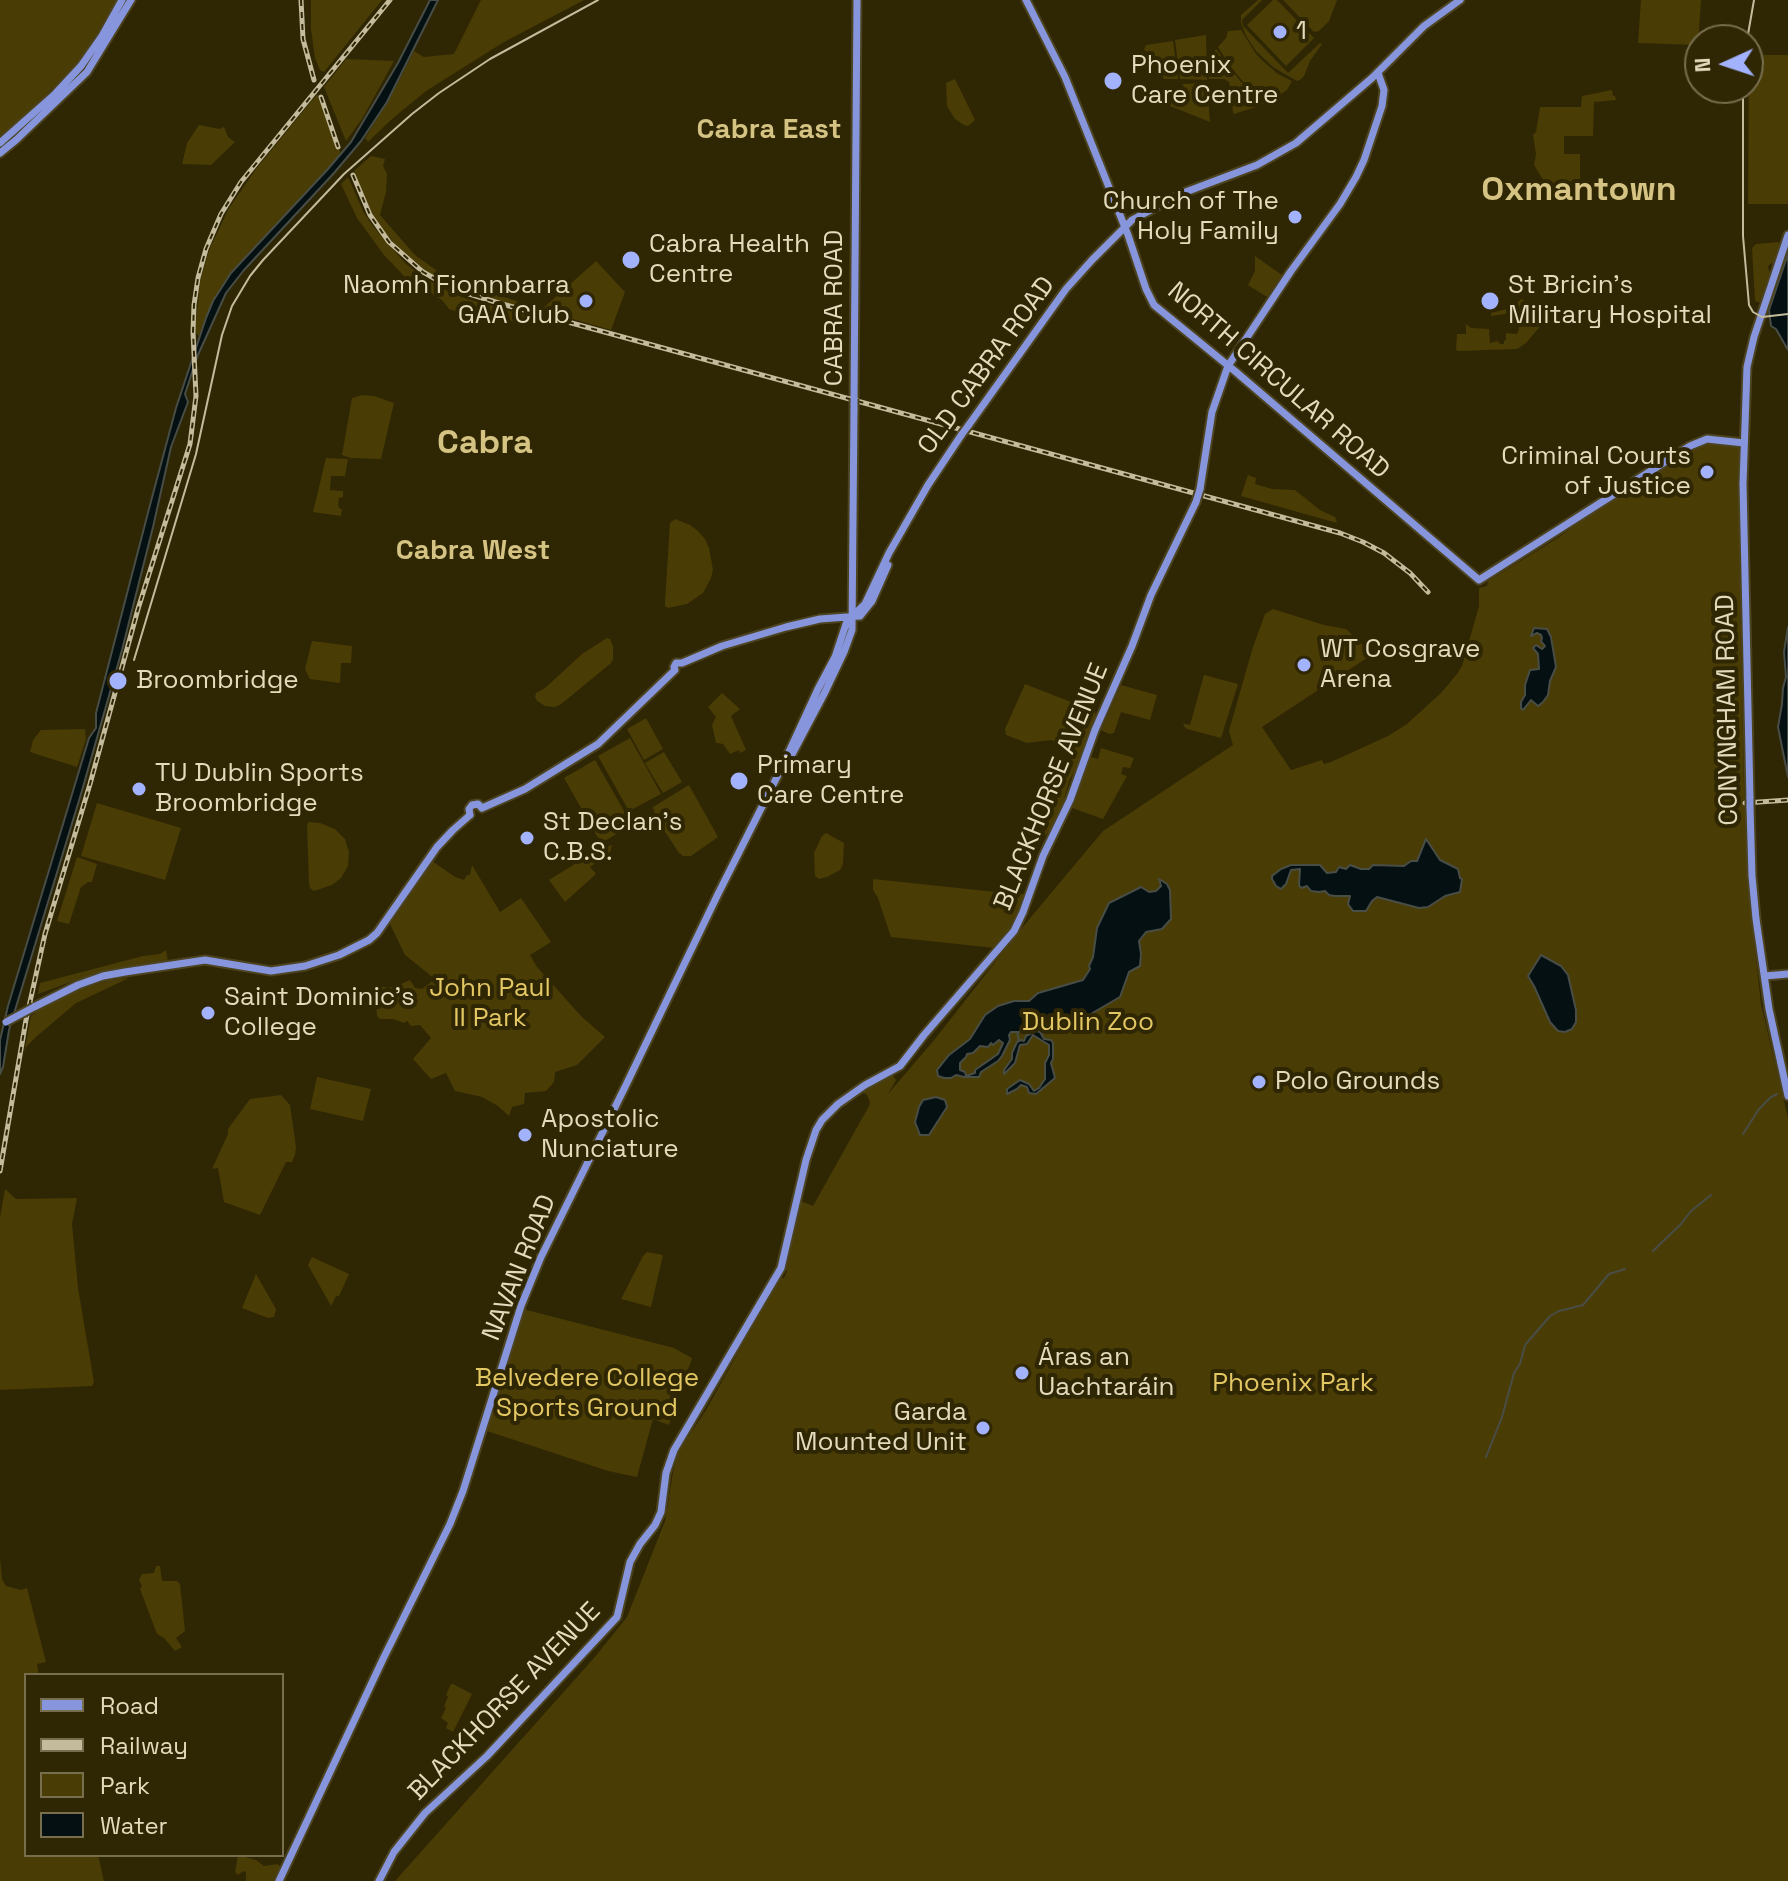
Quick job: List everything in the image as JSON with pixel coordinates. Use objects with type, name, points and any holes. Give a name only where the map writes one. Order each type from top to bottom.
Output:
[{"type":"main road","points":[[0,143],[81,66],[122,0]]},
{"type":"main road","points":[[0,153],[87,72],[131,0]]},
{"type":"main road","name":"CABRA ROAD","points":[[851,616],[857,0]]},
{"type":"main road","name":"NORTH CIRCULAR ROAD","points":[[1026,0],[1065,77],[1154,305],[1479,580],[1690,446],[1707,439],[1744,443]]},
{"type":"main road","name":"OLD CABRA ROAD","points":[[851,616],[865,604],[884,562],[959,437],[1049,310],[1092,260],[1132,220],[1183,193],[1252,168],[1296,143],[1378,73],[1424,26],[1460,0]]},
{"type":"main road","name":"BLACKHORSE AVENUE","points":[[379,1881],[394,1852],[425,1813],[487,1756],[617,1617],[630,1562],[661,1512],[666,1473],[674,1450],[781,1268],[806,1160],[822,1120],[865,1085],[900,1066],[1014,931],[1151,595],[1196,502],[1212,412],[1228,366],[1356,177],[1382,106],[1384,90],[1378,73]]},
{"type":"main road","name":"CONYNGHAM ROAD","points":[[1788,235],[1749,355],[1743,484],[1753,886],[1769,1009],[1788,1096]]},
{"type":"main road","points":[[1116,236],[1129,240]]},
{"type":"main road","points":[[1780,260],[1781,266],[1788,272]]},
{"type":"main road","points":[[1772,284],[1779,274],[1788,272]]},
{"type":"main road","name":"OLD CABRA ROAD","points":[[872,601],[898,540]]},
{"type":"main road","points":[[0,1025],[78,985],[103,976],[205,960],[271,971],[305,966],[339,955],[377,933],[437,847],[470,815],[479,817],[483,813],[482,808],[525,789],[588,751],[609,735],[678,667],[710,650],[734,642],[830,618],[855,617],[864,613],[872,601]]},
{"type":"main road","name":"NAVAN ROAD","points":[[846,638],[872,601]]},
{"type":"main road","name":"NAVAN ROAD","points":[[279,1881],[453,1517],[536,1268],[723,883],[853,625],[851,616]]},
{"type":"main road","points":[[830,618],[846,638]]},
{"type":"main road","points":[[1765,976],[1788,974]]},
{"type":"green space","points":[[0,0],[117,0],[85,54],[0,138]]},
{"type":"green space","points":[[311,0],[382,0],[324,72],[315,58]]},
{"type":"green space","points":[[481,0],[584,0],[504,42],[426,91],[368,142],[365,138],[414,51],[424,57],[454,54]]},
{"type":"green space","points":[[1262,0],[1242,20],[1243,26],[1288,73],[1322,44],[1300,80],[1273,67],[1246,36],[1241,23],[1241,15]]},
{"type":"green space","name":"1","points":[[1273,0],[1277,0],[1314,38],[1286,66],[1247,25]]},
{"type":"green space","points":[[1283,0],[1337,0],[1329,21],[1314,32]]},
{"type":"green space","points":[[1641,0],[1701,0],[1699,24],[1684,24],[1684,45],[1638,43]]},
{"type":"green space","points":[[1241,30],[1265,63],[1292,81],[1287,90],[1275,98],[1267,99],[1245,84],[1218,47],[1228,31]]},
{"type":"green space","points":[[1206,35],[1207,80],[1180,79],[1175,40]]},
{"type":"green space","points":[[1173,41],[1178,79],[1164,79],[1144,49],[1146,45]]},
{"type":"green space","points":[[1216,49],[1241,82],[1264,100],[1262,105],[1234,114],[1229,82],[1209,79],[1208,60]]},
{"type":"green space","points":[[1764,55],[1788,55],[1788,204],[1748,204],[1749,104],[1764,104]]},
{"type":"green space","points":[[346,59],[394,61],[362,119],[346,141],[324,87]]},
{"type":"green space","points":[[955,79],[975,120],[968,126],[955,119],[947,106],[946,83]]},
{"type":"green space","points":[[1207,83],[1210,122],[1170,106],[1167,98],[1186,99],[1187,92],[1182,84]]},
{"type":"green space","points":[[1612,90],[1616,100],[1594,102],[1593,136],[1564,136],[1564,154],[1580,154],[1580,184],[1547,186],[1534,165],[1533,135],[1540,107],[1581,107],[1582,96]]},
{"type":"green space","points":[[317,94],[341,154],[213,301],[199,336],[195,332],[200,282],[209,250],[229,208],[256,169]]},
{"type":"green space","points":[[199,125],[224,127],[228,137],[235,142],[211,165],[182,164],[187,143]]},
{"type":"green space","points":[[371,156],[385,159],[386,192],[380,215],[415,255],[447,278],[531,306],[528,310],[468,293],[443,282],[404,254],[381,228],[355,175],[354,171]]},
{"type":"green space","points":[[347,178],[372,225],[405,263],[451,293],[525,315],[521,322],[473,317],[449,309],[442,300],[404,276],[357,218],[341,184]]},
{"type":"green space","points":[[1756,244],[1780,244],[1774,262],[1769,265],[1770,273],[1760,302],[1757,302],[1752,248]]},
{"type":"green space","points":[[1255,256],[1282,275],[1267,297],[1248,285],[1255,271]]},
{"type":"green space","name":"Naomh Fionnbarra GAA Club","points":[[596,261],[625,292],[611,330],[541,310]]},
{"type":"green space","points":[[1522,299],[1544,322],[1526,343],[1517,349],[1456,350],[1457,334],[1466,334],[1466,324],[1471,328],[1489,329],[1490,343],[1498,341],[1504,344],[1506,333],[1517,334],[1519,312],[1491,316],[1491,313],[1507,309]]},
{"type":"green space","points":[[362,395],[394,403],[381,459],[342,455],[352,398]]},
{"type":"green space","name":"Phoenix Park","points":[[1713,440],[1744,443],[1744,522],[1739,523],[1748,886],[1761,1004],[1788,1118],[1788,1881],[395,1881],[627,1617],[665,1521],[678,1452],[706,1410],[779,1279],[784,1278],[801,1201],[813,1206],[869,1106],[867,1095],[862,1092],[893,1075],[896,1080],[888,1094],[1103,831],[1233,745],[1229,731],[1265,614],[1273,609],[1346,629],[1373,654],[1262,727],[1291,770],[1322,760],[1324,764],[1331,762],[1388,736],[1407,724],[1441,693],[1462,666],[1479,606],[1479,588],[1487,586],[1488,581],[1556,539],[1616,496],[1689,450]]},
{"type":"green space","points":[[326,458],[348,459],[345,476],[331,476],[330,490],[343,491],[338,505],[342,509],[341,516],[313,512]]},
{"type":"green space","points":[[1248,475],[1256,478],[1255,484],[1272,489],[1295,490],[1320,510],[1335,517],[1337,523],[1241,496]]},
{"type":"green space","points":[[675,519],[690,525],[705,539],[713,570],[703,593],[687,604],[668,608],[665,601],[670,523]]},
{"type":"green space","points":[[607,638],[613,646],[610,664],[560,705],[545,706],[537,701],[536,693],[582,654]]},
{"type":"green space","points":[[312,641],[352,646],[351,663],[341,663],[340,683],[310,679],[305,669]]},
{"type":"green space","points":[[1204,675],[1238,684],[1221,738],[1187,729],[1183,725],[1190,725]]},
{"type":"green space","points":[[1025,684],[1096,714],[1069,781],[1062,808],[1045,836],[1075,750],[1051,740],[1027,743],[1006,735],[1005,729]]},
{"type":"green space","points":[[1121,685],[1157,695],[1150,720],[1121,712],[1114,733],[1109,734],[1101,730]]},
{"type":"green space","points":[[722,693],[740,709],[731,716],[746,750],[740,753],[739,750],[730,754],[723,744],[716,743],[712,725],[716,717],[708,707]]},
{"type":"green space","points":[[646,718],[663,749],[644,760],[627,729]]},
{"type":"green space","points":[[85,729],[86,739],[77,767],[30,752],[33,740],[41,730]]},
{"type":"green space","points":[[630,738],[661,794],[629,811],[598,756]]},
{"type":"green space","points":[[1101,748],[1134,758],[1130,768],[1123,767],[1121,774],[1127,776],[1103,819],[1072,808],[1091,757],[1098,759]]},
{"type":"green space","points":[[664,752],[682,782],[663,793],[645,763]]},
{"type":"green space","points":[[595,760],[632,825],[601,843],[564,778]]},
{"type":"green space","points":[[689,785],[718,837],[691,856],[683,856],[656,818],[653,807]]},
{"type":"green space","points":[[97,803],[181,828],[165,880],[81,856]]},
{"type":"green space","points":[[309,822],[335,829],[345,839],[349,852],[348,866],[341,878],[332,885],[314,891],[309,883]]},
{"type":"green space","points":[[826,833],[844,843],[843,864],[840,870],[819,879],[815,876],[814,853]]},
{"type":"green space","points":[[612,845],[610,853],[590,867],[596,874],[565,902],[549,880],[599,849]]},
{"type":"green space","points":[[77,857],[97,864],[92,882],[81,887],[69,924],[57,921]]},
{"type":"green space","name":"John Paul II Park","points":[[432,861],[464,880],[470,875],[472,865],[500,912],[521,898],[551,942],[530,955],[537,967],[581,1016],[605,1037],[577,1065],[555,1072],[554,1082],[546,1091],[525,1093],[524,1104],[512,1107],[509,1116],[482,1097],[455,1091],[446,1073],[431,1079],[413,1059],[431,1038],[420,1025],[380,1019],[377,1016],[378,998],[374,998],[369,990],[380,986],[388,988],[410,980],[415,988],[422,989],[435,979],[405,955],[390,924]]},
{"type":"green space","points":[[873,879],[1026,894],[1011,929],[995,948],[891,937],[873,890]]},
{"type":"green space","points":[[166,950],[168,962],[79,979],[38,994],[40,983]]},
{"type":"green space","points":[[129,978],[76,1003],[36,1037],[24,1053],[31,1016],[40,1009],[81,989]]},
{"type":"green space","points":[[317,1077],[371,1089],[363,1121],[310,1109]]},
{"type":"green space","points":[[281,1095],[290,1105],[295,1155],[292,1162],[286,1162],[260,1215],[224,1202],[218,1168],[212,1169],[228,1129],[250,1099]]},
{"type":"green space","points":[[5,1189],[16,1199],[77,1198],[72,1224],[78,1288],[94,1382],[92,1386],[0,1390],[0,1218]]},
{"type":"green space","points":[[647,1252],[663,1255],[651,1307],[621,1299]]},
{"type":"green space","points":[[312,1257],[349,1274],[331,1306],[308,1265]]},
{"type":"green space","points":[[256,1274],[276,1309],[274,1317],[268,1318],[242,1308]]},
{"type":"green space","name":"Belvedere College Sports Ground","points":[[523,1309],[674,1348],[692,1358],[680,1379],[669,1425],[653,1419],[637,1477],[608,1471],[487,1431]]},
{"type":"green space","points":[[0,1559],[6,1586],[21,1590],[27,1588],[46,1662],[37,1664],[39,1673],[24,1673],[24,1857],[98,1857],[104,1881],[0,1881]]},
{"type":"green space","points":[[156,1566],[160,1566],[162,1581],[177,1581],[180,1584],[185,1631],[176,1638],[182,1647],[175,1651],[157,1634],[140,1589],[142,1574],[154,1573]]},
{"type":"green space","points":[[451,1684],[472,1694],[453,1732],[446,1728],[448,1723],[441,1718]]},
{"type":"green space","points":[[238,1857],[256,1860],[264,1866],[278,1864],[281,1868],[273,1881],[246,1881],[246,1872],[238,1875],[235,1872]]},
{"type":"water","points":[[430,0],[438,0],[387,102],[361,141],[226,293],[197,357],[185,394],[188,402],[171,447],[122,650],[9,1030],[0,1074],[0,1040],[8,1006],[89,738],[96,728],[96,713],[176,408],[206,318],[231,273],[351,142],[398,63]]},
{"type":"water","points":[[1788,254],[1788,350],[1771,326],[1769,310]]},
{"type":"water","points":[[1788,627],[1788,777],[1778,727],[1786,677],[1784,652]]},
{"type":"water","points":[[1534,628],[1547,629],[1556,667],[1543,702],[1538,706],[1531,700],[1523,710],[1521,702],[1530,670],[1539,669],[1538,654],[1533,648],[1536,645],[1542,649],[1545,646],[1541,635],[1531,636]]},
{"type":"water","points":[[1426,839],[1440,860],[1458,869],[1462,879],[1460,892],[1445,896],[1428,907],[1419,908],[1377,897],[1366,911],[1353,911],[1348,904],[1350,896],[1311,891],[1307,886],[1301,888],[1300,869],[1291,870],[1281,889],[1272,879],[1281,869],[1291,865],[1320,865],[1327,873],[1336,872],[1339,867],[1346,869],[1350,865],[1361,869],[1369,869],[1373,865],[1404,866],[1417,861]]},
{"type":"water","points":[[1159,879],[1170,890],[1171,919],[1162,929],[1146,932],[1139,941],[1140,966],[1129,972],[1120,997],[1089,1015],[1072,1020],[1067,1017],[1059,1024],[1045,1025],[1036,1021],[1019,1032],[1011,1032],[1002,1056],[979,1077],[938,1076],[937,1070],[949,1055],[970,1039],[985,1015],[998,1006],[1029,1001],[1038,993],[1083,980],[1090,969],[1097,928],[1109,903],[1141,887],[1149,892],[1161,886]],"holes":[[[999,1040],[1003,1043],[998,1054],[975,1073],[966,1076],[960,1070],[960,1063],[967,1054]]]},
{"type":"water","points":[[1541,955],[1561,966],[1568,975],[1576,1022],[1572,1029],[1565,1032],[1558,1031],[1550,1022],[1528,976]]},
{"type":"water","points":[[1036,1031],[1053,1043],[1051,1063],[1055,1078],[1036,1094],[1029,1093],[1027,1087],[1021,1085],[1007,1094],[1007,1089],[1020,1080],[1029,1084],[1034,1091],[1045,1079],[1049,1045],[1033,1035],[1027,1044],[1020,1045],[1015,1063],[1004,1074],[1017,1042],[1024,1041],[1026,1036]]},
{"type":"water","points":[[936,1097],[945,1100],[947,1107],[929,1135],[920,1135],[915,1122],[919,1107],[923,1100]]},
{"type":"waterway","points":[[1042,1036],[1046,1024]]},
{"type":"waterway","points":[[1017,1032],[1019,1041]]},
{"type":"waterway","points":[[1743,1134],[1759,1109],[1777,1094]]},
{"type":"waterway","points":[[1653,1251],[1711,1195]]},
{"type":"waterway","points":[[1486,1457],[1525,1345],[1550,1316],[1583,1305],[1609,1274],[1625,1269]]},
{"type":"tram line","points":[[134,660],[196,454],[222,335],[232,306],[250,276],[344,174],[412,114],[490,59],[598,0]]},
{"type":"tram line","points":[[1750,24],[1754,0]]},
{"type":"tram line","points":[[1743,104],[1743,236],[1749,305],[1753,312],[1762,317],[1788,314]]},
{"type":"railway","points":[[301,0],[303,39],[314,80]]},
{"type":"railway","points":[[0,1171],[26,1020],[45,934],[138,609],[190,444],[196,396],[194,305],[206,249],[221,214],[241,182],[390,0]]},
{"type":"railway","points":[[321,97],[338,147]]},
{"type":"railway","points":[[353,175],[370,215],[389,242],[423,272],[453,289],[1340,533],[1384,553],[1428,592]]},
{"type":"railway","points":[[1745,803],[1788,800]]},
{"type":"place","name":"1","points":[[1280,32]]},
{"type":"place","name":"Phoenix Care Centre","points":[[1113,81]]},
{"type":"place","name":"Church of The Holy Family","points":[[1295,217]]},
{"type":"place","name":"Cabra Health Centre","points":[[631,260]]},
{"type":"place","name":"Naomh Fionnbarra GAA Club","points":[[586,301]]},
{"type":"place","name":"St Bricin's Military Hospital","points":[[1490,301]]},
{"type":"place","name":"Criminal Courts of Justice","points":[[1707,472]]},
{"type":"place","name":"WT Cosgrave Arena","points":[[1304,665]]},
{"type":"place","name":"Broombridge","points":[[118,681]]},
{"type":"place","name":"Primary Care Centre","points":[[739,781]]},
{"type":"place","name":"TU Dublin Sports Broombridge","points":[[139,789]]},
{"type":"place","name":"St Declan's C.B.S.","points":[[527,838]]},
{"type":"place","name":"Saint Dominic's College","points":[[208,1013]]},
{"type":"place","name":"Polo Grounds","points":[[1259,1082]]},
{"type":"place","name":"Apostolic Nunciature","points":[[525,1135]]},
{"type":"place","name":"Áras an Uachtaráin","points":[[1022,1373]]},
{"type":"place","name":"Garda Mounted Unit","points":[[983,1428]]},
{"type":"district","name":"Cabra East","points":[[769,130]]},
{"type":"district","name":"Oxmantown","points":[[1579,191]]},
{"type":"district","name":"Cabra","points":[[485,444]]},
{"type":"district","name":"Cabra West","points":[[473,551]]},
{"type":"park label","name":"Dublin Zoo","points":[[1088,1023]]}]
